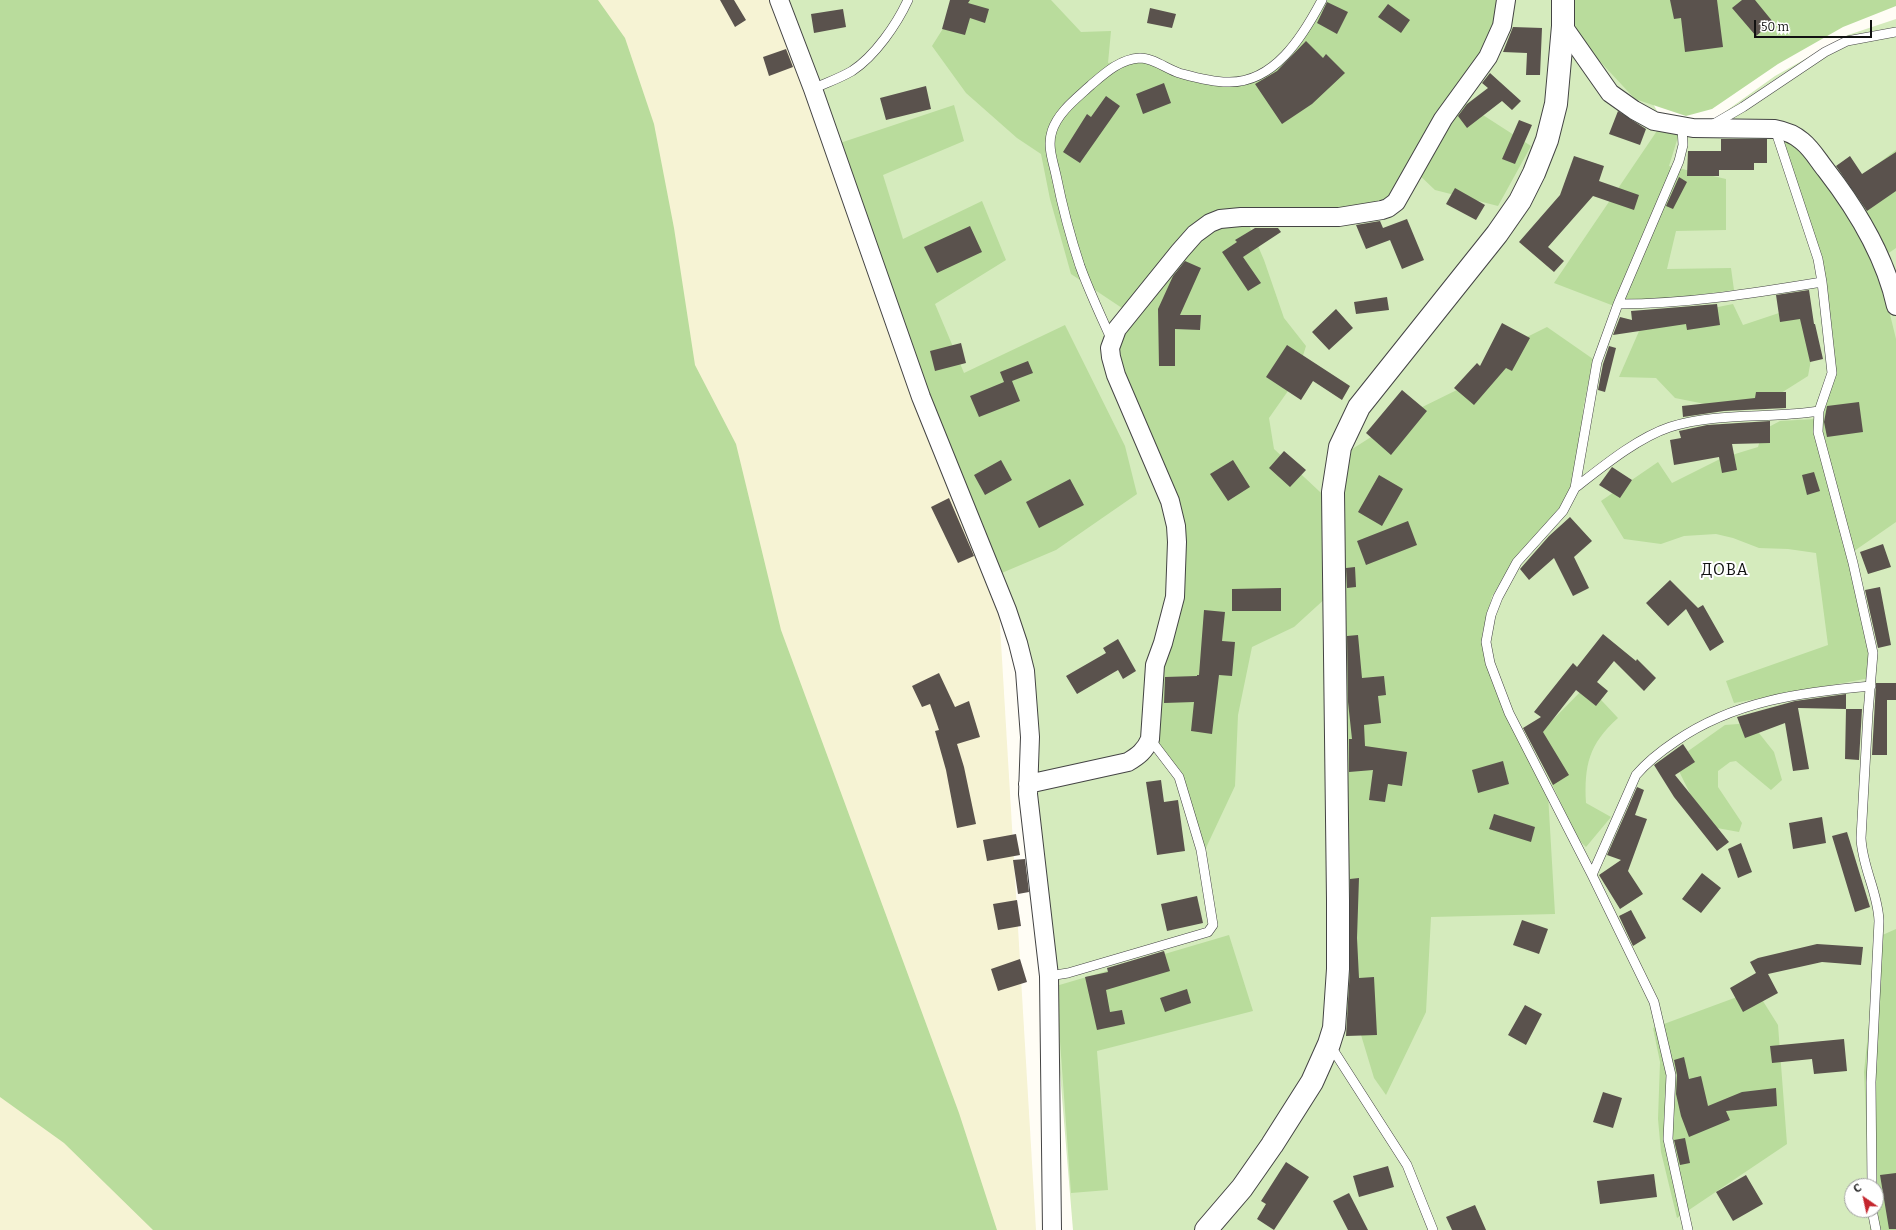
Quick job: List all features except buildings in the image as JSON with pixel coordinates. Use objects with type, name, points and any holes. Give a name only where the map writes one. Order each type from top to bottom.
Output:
[{"type":"street","points":[[779,0],[813,89],[921,397],[1007,610],[1018,642],[1025,671],[1030,737],[1028,784],[1049,976],[1052,1230]]},
{"type":"street","points":[[1028,784],[1128,762],[1141,754],[1147,747],[1150,739],[1155,666],[1163,643],[1175,597],[1176,526],[1170,501],[1116,375],[1111,357],[1112,341],[1116,329],[1195,234],[1215,220],[1241,217],[1339,217],[1382,210],[1396,202],[1443,119],[1488,57],[1502,26],[1506,0]]},
{"type":"street","points":[[1206,1230],[1242,1188],[1272,1145],[1312,1082],[1330,1044],[1334,1028],[1338,969],[1333,492],[1340,448],[1359,407],[1497,234],[1520,202],[1537,166],[1547,140],[1556,104],[1563,26],[1563,0]]},
{"type":"street","points":[[1563,26],[1610,93],[1634,110],[1654,121],[1682,127],[1775,129],[1786,131],[1803,142],[1838,186],[1861,222],[1889,279],[1896,306]]},
{"type":"lane","points":[[813,89],[852,71],[863,62],[900,18],[908,0]]},
{"type":"lane","points":[[1112,341],[1081,266],[1059,192],[1049,144],[1052,130],[1059,118],[1072,101],[1111,68],[1132,59],[1143,58],[1178,72],[1214,81],[1228,82],[1249,79],[1268,70],[1279,61],[1300,36],[1322,0]]},
{"type":"lane","points":[[1707,128],[1743,107],[1825,52],[1847,41],[1896,32]]},
{"type":"lane","points":[[1682,127],[1683,145],[1679,161],[1618,304],[1597,362],[1575,488],[1563,511],[1517,562],[1498,597],[1491,615],[1486,642],[1490,663],[1509,712],[1592,875],[1654,1002],[1670,1075],[1668,1139],[1688,1230]]},
{"type":"lane","points":[[1775,129],[1818,259],[1832,373],[1819,411],[1818,432],[1853,563],[1871,640],[1874,660],[1868,713],[1861,838],[1862,856],[1879,911],[1872,1082],[1872,1178]]},
{"type":"lane","points":[[1618,304],[1646,304],[1694,300],[1822,282]]},
{"type":"lane","points":[[1575,488],[1613,459],[1653,435],[1670,427],[1710,419],[1770,416],[1819,411]]},
{"type":"lane","points":[[1592,875],[1636,775],[1657,754],[1688,733],[1732,711],[1772,699],[1817,691],[1871,686]]},
{"type":"lane","points":[[1049,976],[1068,973],[1186,939],[1208,932],[1212,929],[1213,925],[1201,850],[1179,777],[1171,764],[1150,739]]},
{"type":"lane","points":[[1330,1044],[1407,1165],[1433,1230]]},
{"type":"lane","points":[[1874,1218],[1876,1230]]},
{"type":"shaded area","points":[[0,0],[781,0],[997,575],[1036,1230],[0,1230]]},
{"type":"green space","points":[[0,0],[598,0],[625,38],[654,124],[674,228],[695,365],[736,444],[781,630],[959,1113],[997,1230],[153,1230],[64,1143],[0,1097]]},
{"type":"green space","points":[[781,0],[1597,0],[1663,122],[1705,126],[1775,76],[1848,35],[1896,19],[1896,1230],[1073,1230],[1036,783],[1033,677]]},
{"type":"green space","points":[[961,0],[1051,0],[1081,32],[1111,31],[1108,63],[1144,57],[1188,75],[1230,81],[1258,73],[1288,48],[1319,0],[1508,0],[1507,7],[1455,97],[1531,146],[1498,206],[1435,190],[1413,169],[1380,207],[1245,216],[1264,260],[1284,318],[1306,346],[1295,381],[1269,418],[1274,449],[1334,505],[1346,453],[1404,416],[1467,385],[1509,346],[1547,327],[1593,359],[1583,409],[1580,460],[1574,489],[1536,541],[1508,571],[1492,596],[1482,634],[1491,677],[1548,794],[1555,914],[1431,917],[1426,1012],[1386,1095],[1374,1078],[1355,1015],[1338,1013],[1339,586],[1294,627],[1252,647],[1238,715],[1235,786],[1204,852],[1180,770],[1152,741],[1159,673],[1175,604],[1167,509],[1105,373],[1104,340],[1125,310],[1071,274],[1050,199],[1041,154],[1017,138],[966,93],[932,46]]},
{"type":"green space","points":[[1569,0],[1896,0],[1896,6],[1843,27],[1778,64],[1712,109],[1686,116],[1635,99],[1581,41],[1569,9]]},
{"type":"green space","points":[[954,105],[964,141],[883,175],[903,239],[982,201],[1006,260],[935,304],[964,373],[1065,325],[1125,446],[1137,494],[1056,550],[997,575],[834,145]]},
{"type":"green space","points":[[1663,122],[1682,124],[1669,166],[1726,179],[1726,230],[1676,231],[1667,269],[1731,268],[1734,290],[1614,306],[1554,283]]},
{"type":"green space","points":[[1774,126],[1807,148],[1839,193],[1896,150],[1896,248],[1877,261],[1896,339],[1896,522],[1847,556],[1871,656],[1870,678],[1734,703],[1726,681],[1828,645],[1816,553],[1788,549],[1759,548],[1733,538],[1716,534],[1684,536],[1661,544],[1624,539],[1601,501],[1658,462],[1672,483],[1722,458],[1758,447],[1763,430],[1780,421],[1815,419],[1816,403],[1829,373],[1818,270]]},
{"type":"green space","points":[[1733,304],[1743,325],[1800,306],[1813,349],[1808,376],[1770,400],[1720,407],[1675,398],[1656,378],[1619,377],[1643,322]]},
{"type":"green space","points":[[1587,685],[1618,718],[1600,737],[1590,756],[1586,777],[1586,803],[1611,817],[1586,847],[1577,838],[1532,741]]},
{"type":"green space","points":[[1751,723],[1774,752],[1782,780],[1771,790],[1736,761],[1730,762],[1718,771],[1718,787],[1742,823],[1739,832],[1706,826],[1674,761],[1725,725]]},
{"type":"green space","points":[[1896,929],[1896,1230],[1870,1230],[1870,1218],[1884,1218],[1884,1178],[1869,1178],[1864,1072],[1878,937]]},
{"type":"green space","points":[[1229,935],[1253,1011],[1097,1051],[1108,1190],[1071,1193],[1056,986]]},
{"type":"green space","points":[[1756,990],[1778,1025],[1787,1144],[1677,1218],[1661,1152],[1658,1119],[1660,1062],[1653,1028]]},
{"type":"district","name":"ДОВА","points":[[1725,571]]}]
